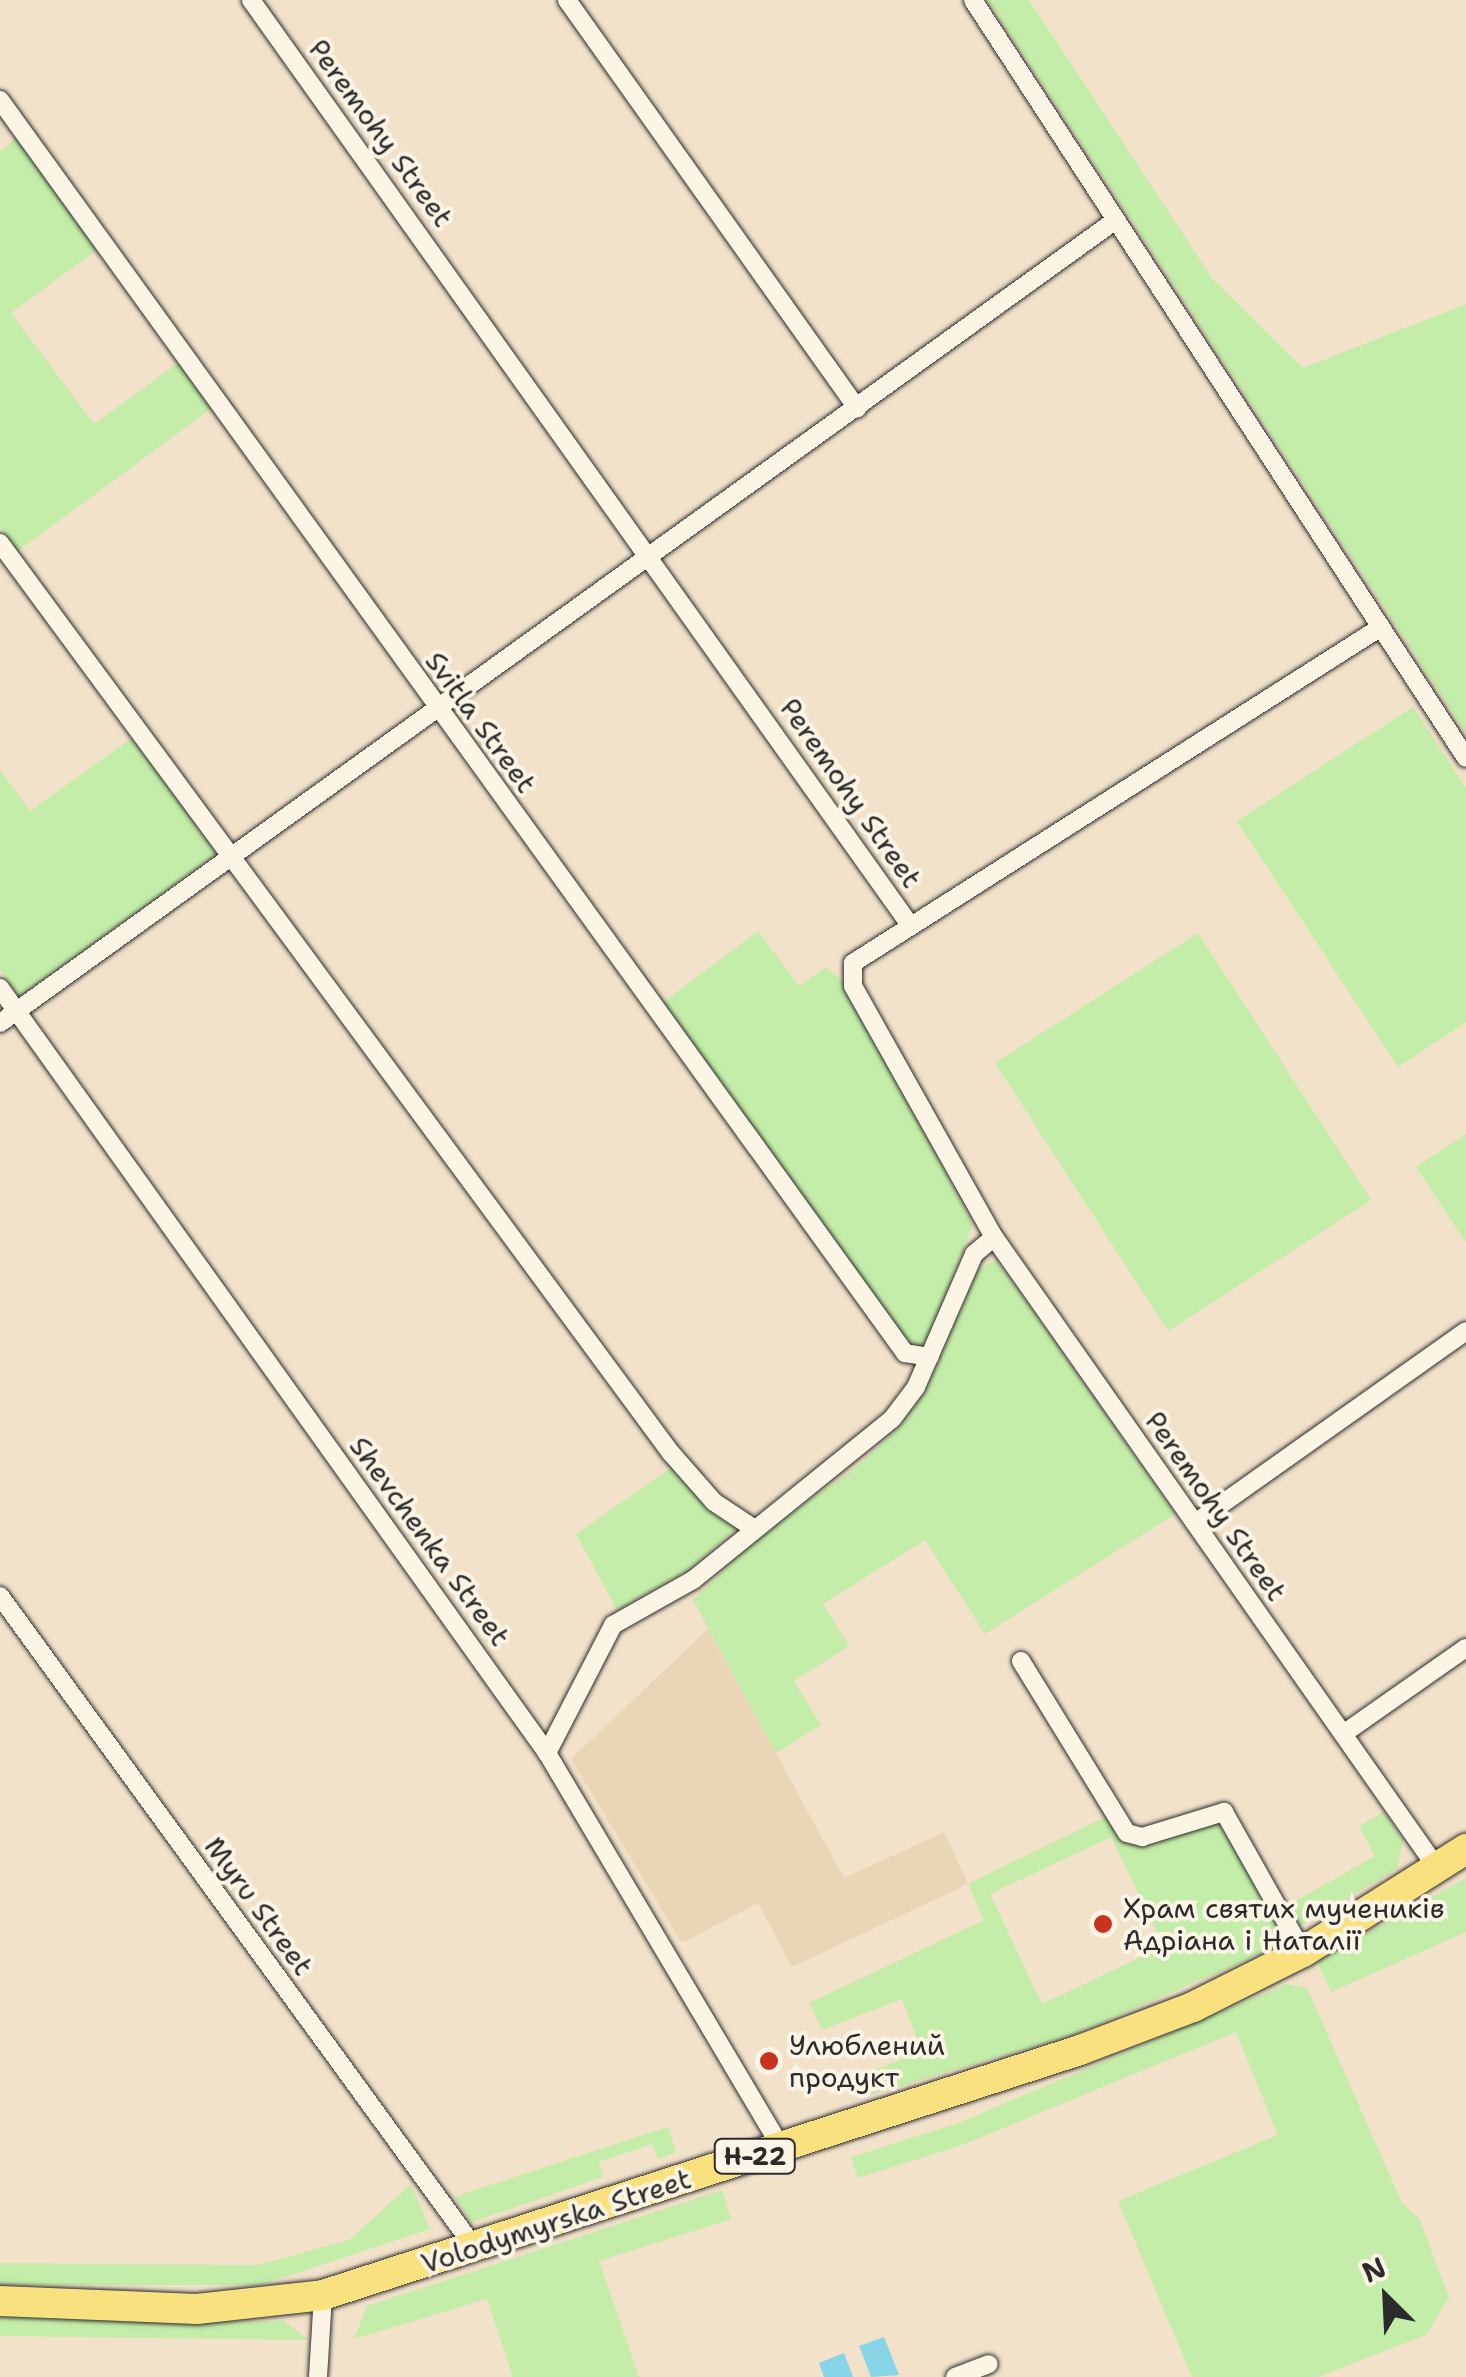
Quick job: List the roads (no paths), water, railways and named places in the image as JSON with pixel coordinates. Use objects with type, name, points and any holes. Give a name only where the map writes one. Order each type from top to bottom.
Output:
[{"type":"main road","name":"Volodymyrska Street","points":[[0,2301],[198,2309],[323,2295],[1080,2050],[1192,2007],[1303,1952],[1466,1848]]},
{"type":"street","name":"Peremohy Street","points":[[252,0],[910,925],[853,963],[853,986],[994,1237],[1437,1868]]},
{"type":"street","points":[[567,0],[858,408]]},
{"type":"street","points":[[973,0],[1466,758]]},
{"type":"street","name":"Svitla Street","points":[[0,100],[905,1353],[930,1357]]},
{"type":"street","points":[[0,1023],[1116,220]]},
{"type":"street","points":[[0,543],[671,1453],[714,1502],[753,1528]]},
{"type":"street","points":[[910,925],[1380,626]]},
{"type":"street","name":"Shevchenka Street","points":[[0,988],[548,1753],[782,2148]]},
{"type":"street","points":[[548,1753],[613,1625],[694,1580],[753,1528],[847,1462],[892,1419],[930,1357],[974,1254],[994,1237]]},
{"type":"street","points":[[1195,1523],[1466,1331]]},
{"type":"street","name":"Myru Street","points":[[0,1596],[474,2247]]},
{"type":"street","points":[[1343,1734],[1466,1648]]},
{"type":"street","points":[[1021,1661],[1126,1833],[1142,1837],[1224,1812],[1303,1952]]},
{"type":"street","points":[[318,2377],[323,2295]]},
{"type":"street","points":[[954,2377],[989,2364]]},
{"type":"water","points":[[884,2337],[899,2375],[871,2377],[859,2346]]},
{"type":"water","points":[[844,2353],[853,2377],[824,2377],[819,2363]]},
{"type":"place","name":"Храм святих мучеників Адріана і Наталії","points":[[1103,1924]]},
{"type":"place","name":"Улюблений продукт","points":[[769,2061]]}]
